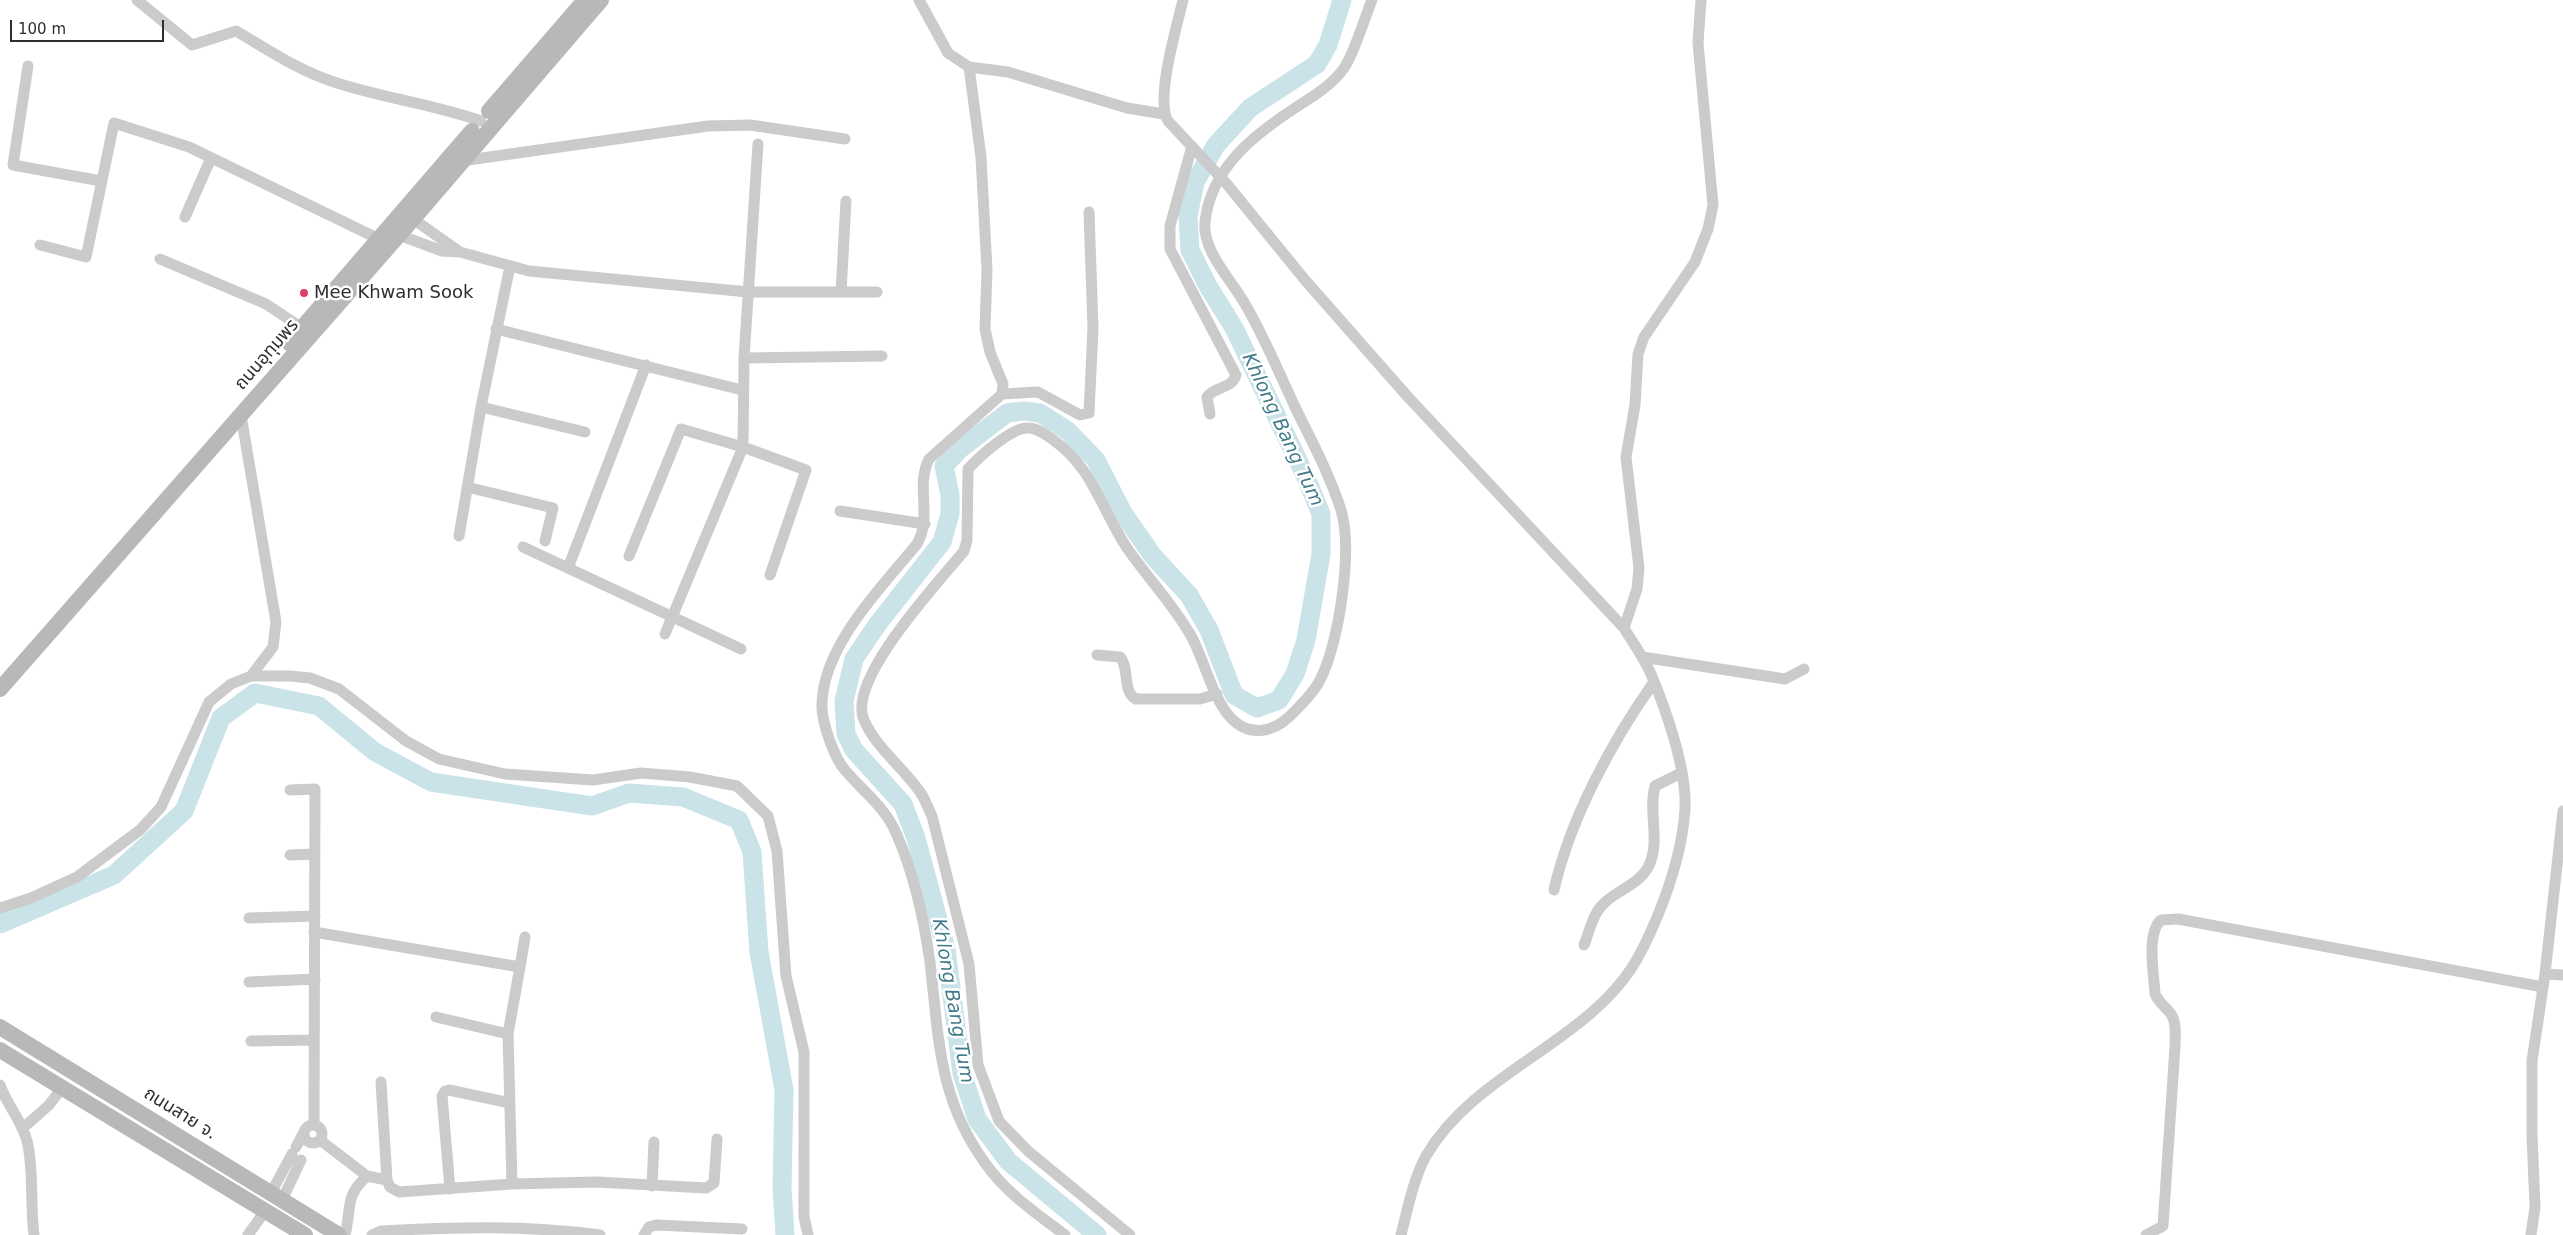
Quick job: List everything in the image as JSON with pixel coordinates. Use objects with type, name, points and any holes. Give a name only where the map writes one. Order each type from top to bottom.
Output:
[{"type":"street","points":[[137,0],[192,45],[236,31],[298,66],[332,82],[446,108],[481,120]]},
{"type":"street","name":"ถนนอุทุมพร","points":[[0,672],[302,328],[585,0]]},
{"type":"street","name":"ถนนอุทุมพร","points":[[0,689],[399,236],[461,161],[601,0]]},
{"type":"street","points":[[919,0],[948,53],[969,67],[1008,72],[1114,105],[1164,114],[1216,172],[1304,280],[1408,397],[1624,628],[1642,657],[1654,682],[1679,754],[1686,807],[1682,833],[1665,898],[1642,955],[1621,985],[1590,1014],[1455,1117],[1426,1156],[1407,1210],[1401,1235]]},
{"type":"street","points":[[1164,114],[1166,72],[1183,0]]},
{"type":"street","points":[[1130,1235],[1028,1150],[999,1121],[978,1065],[969,964],[932,816],[921,792],[877,741],[863,719],[864,693],[880,657],[964,551],[967,540],[966,483],[968,468],[1010,434],[1029,428],[1040,431],[1062,446],[1082,466],[1126,547],[1175,610],[1189,632],[1217,694],[1231,718],[1254,731],[1260,732],[1280,725],[1291,715],[1321,679],[1334,638],[1347,551],[1342,512],[1324,468],[1247,306],[1206,241],[1207,212],[1216,172],[1262,130],[1321,91],[1344,68],[1372,0]]},
{"type":"street","points":[[1624,628],[1636,594],[1639,568],[1626,457],[1635,405],[1638,354],[1644,337],[1694,262],[1708,230],[1713,205],[1699,60],[1701,0]]},
{"type":"street","points":[[28,66],[13,165],[101,181]]},
{"type":"street","points":[[969,67],[981,157],[987,270],[985,329],[990,352],[1003,384],[1002,394]]},
{"type":"street","points":[[40,245],[86,257],[114,123],[188,147],[379,238]]},
{"type":"street","points":[[461,161],[708,126],[750,125],[845,139]]},
{"type":"street","points":[[665,634],[743,447],[742,390],[758,144]]},
{"type":"street","points":[[1195,149],[1170,226],[1170,249],[1236,375],[1230,386],[1211,392],[1207,396],[1210,414]]},
{"type":"street","points":[[185,217],[211,158]]},
{"type":"street","points":[[842,292],[846,201]]},
{"type":"street","points":[[1065,1235],[1015,1198],[985,1164],[964,1131],[946,1085],[941,1064],[930,960],[919,903],[902,850],[896,833],[877,801],[843,769],[829,739],[822,708],[824,685],[834,658],[857,618],[917,544],[924,532],[924,468],[929,459],[1002,394],[1038,392],[1080,415],[1088,413],[1093,328],[1089,212]]},
{"type":"street","points":[[413,219],[460,252]]},
{"type":"street","points":[[399,236],[442,251],[460,252],[530,271],[748,292],[877,292]]},
{"type":"street","points":[[160,259],[266,304],[302,328]]},
{"type":"street","points":[[458,536],[496,329],[510,266]]},
{"type":"street","points":[[496,329],[742,390]]},
{"type":"street","points":[[744,358],[882,356]]},
{"type":"street","points":[[568,568],[646,365]]},
{"type":"street","points":[[481,407],[585,432]]},
{"type":"street","points":[[241,415],[276,622],[273,647],[251,676]]},
{"type":"street","points":[[629,556],[681,429],[743,447],[806,470],[770,576]]},
{"type":"street","points":[[467,487],[553,508],[545,541]]},
{"type":"street","points":[[840,511],[925,524]]},
{"type":"street","points":[[523,547],[741,649]]},
{"type":"street","points":[[1097,655],[1120,657],[1124,662],[1129,693],[1136,699],[1200,699],[1217,694]]},
{"type":"street","points":[[1642,657],[1785,679],[1804,669]]},
{"type":"street","points":[[0,908],[31,898],[77,878],[140,830],[161,806],[209,702],[231,684],[251,676],[310,678],[339,689],[406,741],[439,759],[515,775],[593,780],[641,773],[690,777],[737,786],[768,816],[777,851],[786,976],[804,1052],[804,1217],[808,1235]]},
{"type":"street","points":[[1554,890],[1562,857],[1606,758],[1654,682]]},
{"type":"street","points":[[1584,945],[1597,912],[1608,901],[1640,879],[1650,863],[1654,831],[1652,796],[1655,786],[1681,773]]},
{"type":"street","points":[[290,790],[315,789],[314,1124]]},
{"type":"street","points":[[2530,1235],[2535,1207],[2532,1135],[2532,1061],[2545,974],[2563,811]]},
{"type":"street","points":[[290,855],[315,854]]},
{"type":"street","points":[[249,918],[314,916]]},
{"type":"street","points":[[2146,1235],[2163,1226],[2175,1047],[2175,1028],[2171,1014],[2158,1002],[2155,994],[2153,938],[2154,926],[2161,920],[2178,920],[2543,987]]},
{"type":"street","points":[[314,932],[520,967]]},
{"type":"street","points":[[512,1184],[508,1034],[525,938]]},
{"type":"street","points":[[2545,974],[2563,975]]},
{"type":"street","points":[[249,982],[314,979]]},
{"type":"street","points":[[436,1017],[508,1034]]},
{"type":"street","name":"ถนนสาย จ.","points":[[0,1027],[339,1235]]},
{"type":"street","points":[[251,1041],[314,1040]]},
{"type":"street","points":[[1,1053],[306,1235]]},
{"type":"street","points":[[381,1082],[386,1180],[390,1187],[399,1192],[512,1184],[597,1182],[706,1188],[712,1185],[717,1139]]},
{"type":"street","points":[[0,1085],[23,1128],[28,1143],[34,1235]]},
{"type":"street","points":[[23,1128],[49,1105],[62,1088]]},
{"type":"street","points":[[450,1189],[442,1096],[445,1091],[449,1090],[510,1103]]},
{"type":"street","points":[[304,1150],[304,1132],[308,1126],[314,1124]]},
{"type":"street","points":[[276,1196],[304,1150],[322,1137],[321,1129],[314,1124]]},
{"type":"street","points":[[652,1186],[654,1142]]},
{"type":"street","points":[[304,1150],[367,1176],[386,1180]]},
{"type":"street","points":[[345,1235],[349,1218],[350,1195],[354,1188],[367,1176]]},
{"type":"street","points":[[248,1235],[265,1211]]},
{"type":"street","points":[[644,1235],[649,1227],[656,1224],[742,1229]]},
{"type":"street","points":[[372,1235],[381,1231],[474,1226],[566,1231],[600,1235]]},
{"type":"waterway","name":"Khlong Bang Tum","points":[[1097,1235],[1008,1161],[977,1119],[962,1073],[946,949],[916,838],[903,804],[854,750],[846,734],[844,701],[854,659],[877,625],[942,542],[950,514],[950,495],[944,466],[960,449],[1007,413],[1024,411],[1040,413],[1068,431],[1096,460],[1123,513],[1153,556],[1189,595],[1209,630],[1234,695],[1257,708],[1279,700],[1295,674],[1306,640],[1321,554],[1321,514],[1305,475],[1234,328],[1208,286],[1190,250],[1188,216],[1195,182],[1216,145],[1250,108],[1317,64],[1328,45],[1342,0]]},
{"type":"waterway","name":"Khlong Bang Tum","points":[[0,924],[114,875],[184,811],[221,718],[255,693],[319,706],[375,752],[431,782],[592,806],[629,793],[683,797],[739,820],[752,852],[759,952],[784,1090],[782,1188],[785,1235]]},
{"type":"place","name":"Mee Khwam Sook","points":[[304,293]]}]
